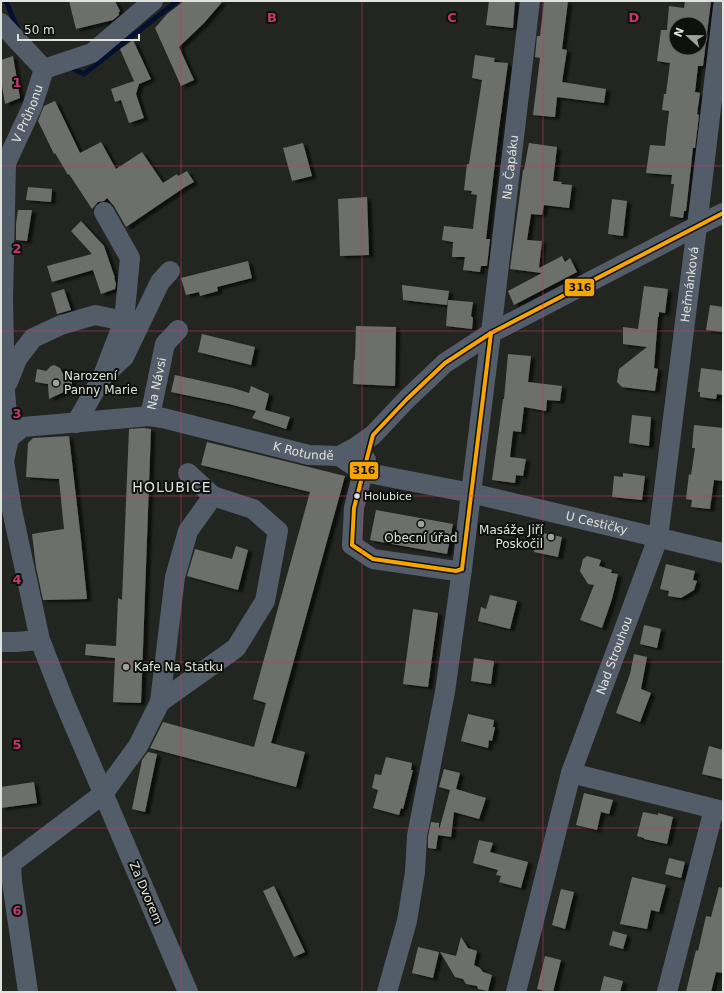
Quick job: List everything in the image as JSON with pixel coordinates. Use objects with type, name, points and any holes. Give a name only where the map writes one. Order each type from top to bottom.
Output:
[{"type":"street","points":[[1,23],[44,69],[92,53],[153,1]]},
{"type":"street","name":"Na Čapáku","points":[[387,992],[407,921],[415,872],[417,836],[445,692],[462,570],[530,1]]},
{"type":"street","name":"Heřmánková","points":[[658,538],[723,7]]},
{"type":"street","name":"V Průhonu","points":[[5,391],[3,300],[6,163],[32,107],[44,69]]},
{"type":"street","points":[[76,423],[102,378],[124,320],[130,258],[104,212]]},
{"type":"street","name":"K Rotundě","points":[[150,416],[309,455],[339,456],[356,447],[373,435],[407,399],[445,363],[490,333],[723,213]]},
{"type":"street","points":[[102,378],[124,357],[160,282],[170,271]]},
{"type":"street","points":[[1,642],[40,640],[12,510],[4,461],[9,438],[5,391],[17,359],[33,338],[62,325],[95,315],[124,320]]},
{"type":"street","name":"Na Návsi","points":[[9,438],[23,427],[150,416],[166,344],[178,330]]},
{"type":"street","points":[[1,419],[9,438]]},
{"type":"street","points":[[373,435],[354,508],[352,544],[373,559],[456,572],[462,570]]},
{"type":"street","points":[[339,456],[363,472]]},
{"type":"street","name":"U Cestičky","points":[[363,472],[470,493],[723,553]]},
{"type":"street","points":[[160,702],[236,648],[266,601],[278,531],[252,509],[213,496],[188,473]]},
{"type":"street","points":[[28,992],[12,882],[6,868],[104,794],[138,746],[160,702],[175,577],[188,531],[213,496]]},
{"type":"street","name":"Nad Strouhou","points":[[516,992],[571,773],[658,538]]},
{"type":"street","name":"Za Dvorem","points":[[40,640],[63,699],[188,992]]},
{"type":"street","points":[[571,773],[718,810],[667,992]]},
{"type":"building","points":[[69,1],[115,1],[120,11],[119,15],[113,20],[76,29]]},
{"type":"building","points":[[184,1],[223,1],[204,23],[179,47],[194,80],[181,86],[155,28],[167,14]]},
{"type":"building","points":[[489,1],[515,1],[513,28],[486,25]]},
{"type":"building","points":[[544,1],[568,1],[562,49],[567,50],[562,82],[606,89],[604,103],[557,97],[555,117],[533,115],[540,58],[535,57],[537,36],[540,36]]},
{"type":"building","points":[[685,1],[711,1],[708,25],[708,16],[668,16],[669,6],[684,8]]},
{"type":"building","points":[[668,18],[668,56],[704,56],[703,66],[698,66],[695,92],[700,93],[697,114],[699,115],[695,148],[693,148],[686,211],[684,211],[683,218],[670,216],[674,184],[671,184],[672,175],[646,173],[650,145],[665,146],[669,111],[662,110],[664,94],[666,94],[670,63],[657,61],[661,30],[667,30]]},
{"type":"building","points":[[133,40],[151,79],[139,84],[136,94],[144,118],[129,123],[121,100],[115,102],[111,89],[134,81],[120,49]]},
{"type":"building","points":[[475,55],[495,58],[494,62],[508,63],[486,239],[490,239],[487,266],[481,266],[480,272],[463,270],[465,257],[452,257],[453,242],[442,240],[444,226],[473,229],[477,195],[471,194],[472,191],[464,190],[467,164],[469,164],[482,80],[472,78]]},
{"type":"building","points":[[13,56],[20,98],[5,104],[1,80],[1,60]]},
{"type":"building","points":[[55,101],[80,153],[101,142],[116,169],[142,152],[163,183],[177,174],[178,176],[187,171],[194,182],[126,227],[114,206],[107,198],[104,201],[98,202],[92,209],[69,174],[68,175],[55,153],[54,154],[38,121],[44,106]]},
{"type":"building","points":[[303,143],[312,176],[292,181],[283,148]]},
{"type":"building","points":[[529,143],[557,147],[553,181],[562,182],[561,184],[572,185],[569,208],[544,205],[542,215],[531,214],[527,240],[542,241],[539,268],[562,256],[565,262],[570,258],[577,272],[514,305],[508,291],[542,273],[510,269],[523,170]]},
{"type":"building","points":[[28,187],[52,189],[51,202],[26,200]]},
{"type":"building","points":[[367,197],[369,255],[340,256],[338,199]]},
{"type":"building","points":[[612,199],[627,201],[623,236],[608,234]]},
{"type":"building","points":[[18,210],[32,210],[27,241],[16,240]]},
{"type":"building","points":[[81,221],[104,246],[115,278],[114,277],[116,284],[115,289],[101,294],[93,270],[52,282],[47,266],[92,254],[71,231]]},
{"type":"building","points":[[248,261],[252,278],[217,287],[218,291],[200,296],[199,292],[186,295],[181,278]]},
{"type":"building","points":[[402,285],[449,291],[447,305],[403,300]]},
{"type":"building","points":[[644,286],[668,289],[665,313],[659,312],[658,317],[654,368],[658,369],[655,391],[622,387],[617,382],[619,369],[647,347],[623,344],[623,327],[638,329]]},
{"type":"building","points":[[64,289],[71,310],[57,314],[51,293]]},
{"type":"building","points":[[448,300],[473,302],[471,316],[473,318],[472,329],[446,326]]},
{"type":"building","points":[[710,305],[723,307],[723,332],[706,330]]},
{"type":"building","points":[[356,326],[396,327],[395,386],[353,384]]},
{"type":"building","points":[[202,334],[255,347],[251,365],[198,352]]},
{"type":"building","points":[[508,354],[531,356],[528,382],[562,386],[560,401],[547,400],[546,411],[524,407],[521,432],[513,431],[510,457],[526,459],[523,476],[516,475],[515,483],[492,480],[504,399]]},
{"type":"building","name":"Narození Panny Marie","points":[[54,365],[60,368],[63,374],[70,379],[72,386],[70,389],[49,399],[48,384],[35,382],[37,369],[46,371]]},
{"type":"building","points":[[701,368],[723,371],[723,395],[717,394],[716,399],[700,397],[700,392],[698,392]]},
{"type":"building","points":[[175,375],[249,393],[251,386],[269,394],[265,410],[290,417],[286,429],[252,418],[256,411],[171,392]]},
{"type":"building","points":[[632,415],[651,417],[649,446],[629,443]]},
{"type":"building","points":[[694,425],[723,428],[723,481],[714,480],[710,509],[691,507],[692,500],[686,499],[689,474],[691,475],[695,448],[692,448]]},
{"type":"building","points":[[129,429],[151,429],[141,703],[113,702],[115,658],[85,655],[86,644],[116,646],[118,598],[122,600]]},
{"type":"building","points":[[69,436],[87,599],[43,600],[36,567],[32,534],[64,529],[59,479],[26,477],[28,443],[33,438]]},
{"type":"building","points":[[207,442],[345,476],[271,743],[305,752],[296,787],[150,748],[163,722],[254,747],[266,703],[253,699],[310,492],[201,465]]},
{"type":"building","points":[[623,473],[645,476],[642,500],[612,497],[614,476],[623,477]]},
{"type":"building","points":[[376,510],[453,524],[447,554],[370,540]]},
{"type":"building","points":[[538,532],[562,537],[558,557],[534,552]]},
{"type":"building","points":[[236,546],[248,550],[238,590],[187,576],[195,549],[232,559]]},
{"type":"building","points":[[587,556],[601,560],[599,566],[612,570],[611,573],[618,574],[612,599],[602,628],[580,620],[594,585],[588,584],[580,571],[583,559]]},
{"type":"building","points":[[666,564],[695,571],[693,580],[697,581],[694,590],[681,598],[668,596],[669,591],[660,589]]},
{"type":"building","points":[[490,595],[517,601],[510,629],[478,621],[481,607],[486,609]]},
{"type":"building","points":[[413,609],[438,613],[428,687],[403,684]]},
{"type":"building","points":[[644,625],[661,629],[657,648],[640,644]]},
{"type":"building","points":[[634,654],[647,657],[641,689],[651,693],[640,722],[616,713],[630,674]]},
{"type":"building","points":[[474,658],[494,661],[491,684],[471,681]]},
{"type":"building","points":[[468,714],[494,720],[493,727],[495,727],[492,741],[489,740],[488,748],[461,741]]},
{"type":"building","points":[[709,746],[723,750],[723,779],[702,774]]},
{"type":"building","points":[[148,752],[157,754],[145,812],[132,809],[142,760]]},
{"type":"building","points":[[386,757],[412,763],[411,770],[413,770],[403,809],[401,808],[399,815],[373,808],[378,790],[372,788],[375,774],[381,775]]},
{"type":"building","points":[[444,769],[460,773],[456,789],[486,798],[479,819],[454,812],[451,837],[438,835],[436,849],[428,848],[428,837],[431,822],[439,823],[439,830],[450,790],[439,787]]},
{"type":"building","points":[[34,782],[37,803],[1,808],[1,787]]},
{"type":"building","points":[[584,793],[613,800],[609,814],[601,812],[597,830],[576,825]]},
{"type":"building","points":[[643,812],[658,815],[658,813],[673,817],[667,844],[637,836]]},
{"type":"building","points":[[479,840],[493,843],[490,852],[528,862],[521,888],[499,882],[501,876],[496,875],[498,870],[473,863]]},
{"type":"building","points":[[669,858],[685,862],[681,878],[665,874]]},
{"type":"building","points":[[632,877],[666,885],[659,912],[651,910],[647,929],[620,924]]},
{"type":"building","points":[[274,886],[305,952],[294,957],[263,891]]},
{"type":"building","points":[[719,887],[723,888],[723,973],[716,972],[711,992],[686,992],[706,916],[711,917]]},
{"type":"building","points":[[561,889],[574,892],[565,929],[552,925]]},
{"type":"building","points":[[613,931],[627,935],[623,949],[609,945]]},
{"type":"building","points":[[461,937],[468,948],[477,951],[474,965],[480,968],[483,972],[492,975],[488,991],[478,989],[477,986],[466,984],[463,979],[455,977],[440,952],[456,956]]},
{"type":"building","points":[[418,947],[439,952],[433,978],[412,973]]},
{"type":"building","points":[[545,956],[561,960],[553,992],[537,989]]},
{"type":"building","points":[[604,976],[623,981],[620,992],[600,992]]},
{"type":"waterway","points":[[6,1],[18,28]]},
{"type":"waterway","points":[[69,67],[84,74],[177,1]]},
{"type":"transit line","name":"316","points":[[462,569],[456,571],[373,559],[352,545],[354,508],[373,435],[407,399],[445,363],[491,333],[723,213]]},
{"type":"transit line","name":"316","points":[[462,569],[491,333]]},
{"type":"place","name":"Narození Panny Marie","points":[[56,383]]},
{"type":"place","name":"Holubice","points":[[357,496]]},
{"type":"place","name":"Obecní úřad","points":[[421,524]]},
{"type":"place","name":"Masáže Jiří Poskočil","points":[[551,537]]},
{"type":"place","name":"Kafe Na Statku","points":[[126,667]]},
{"type":"district","name":"HOLUBICE","points":[[172,487]]}]
